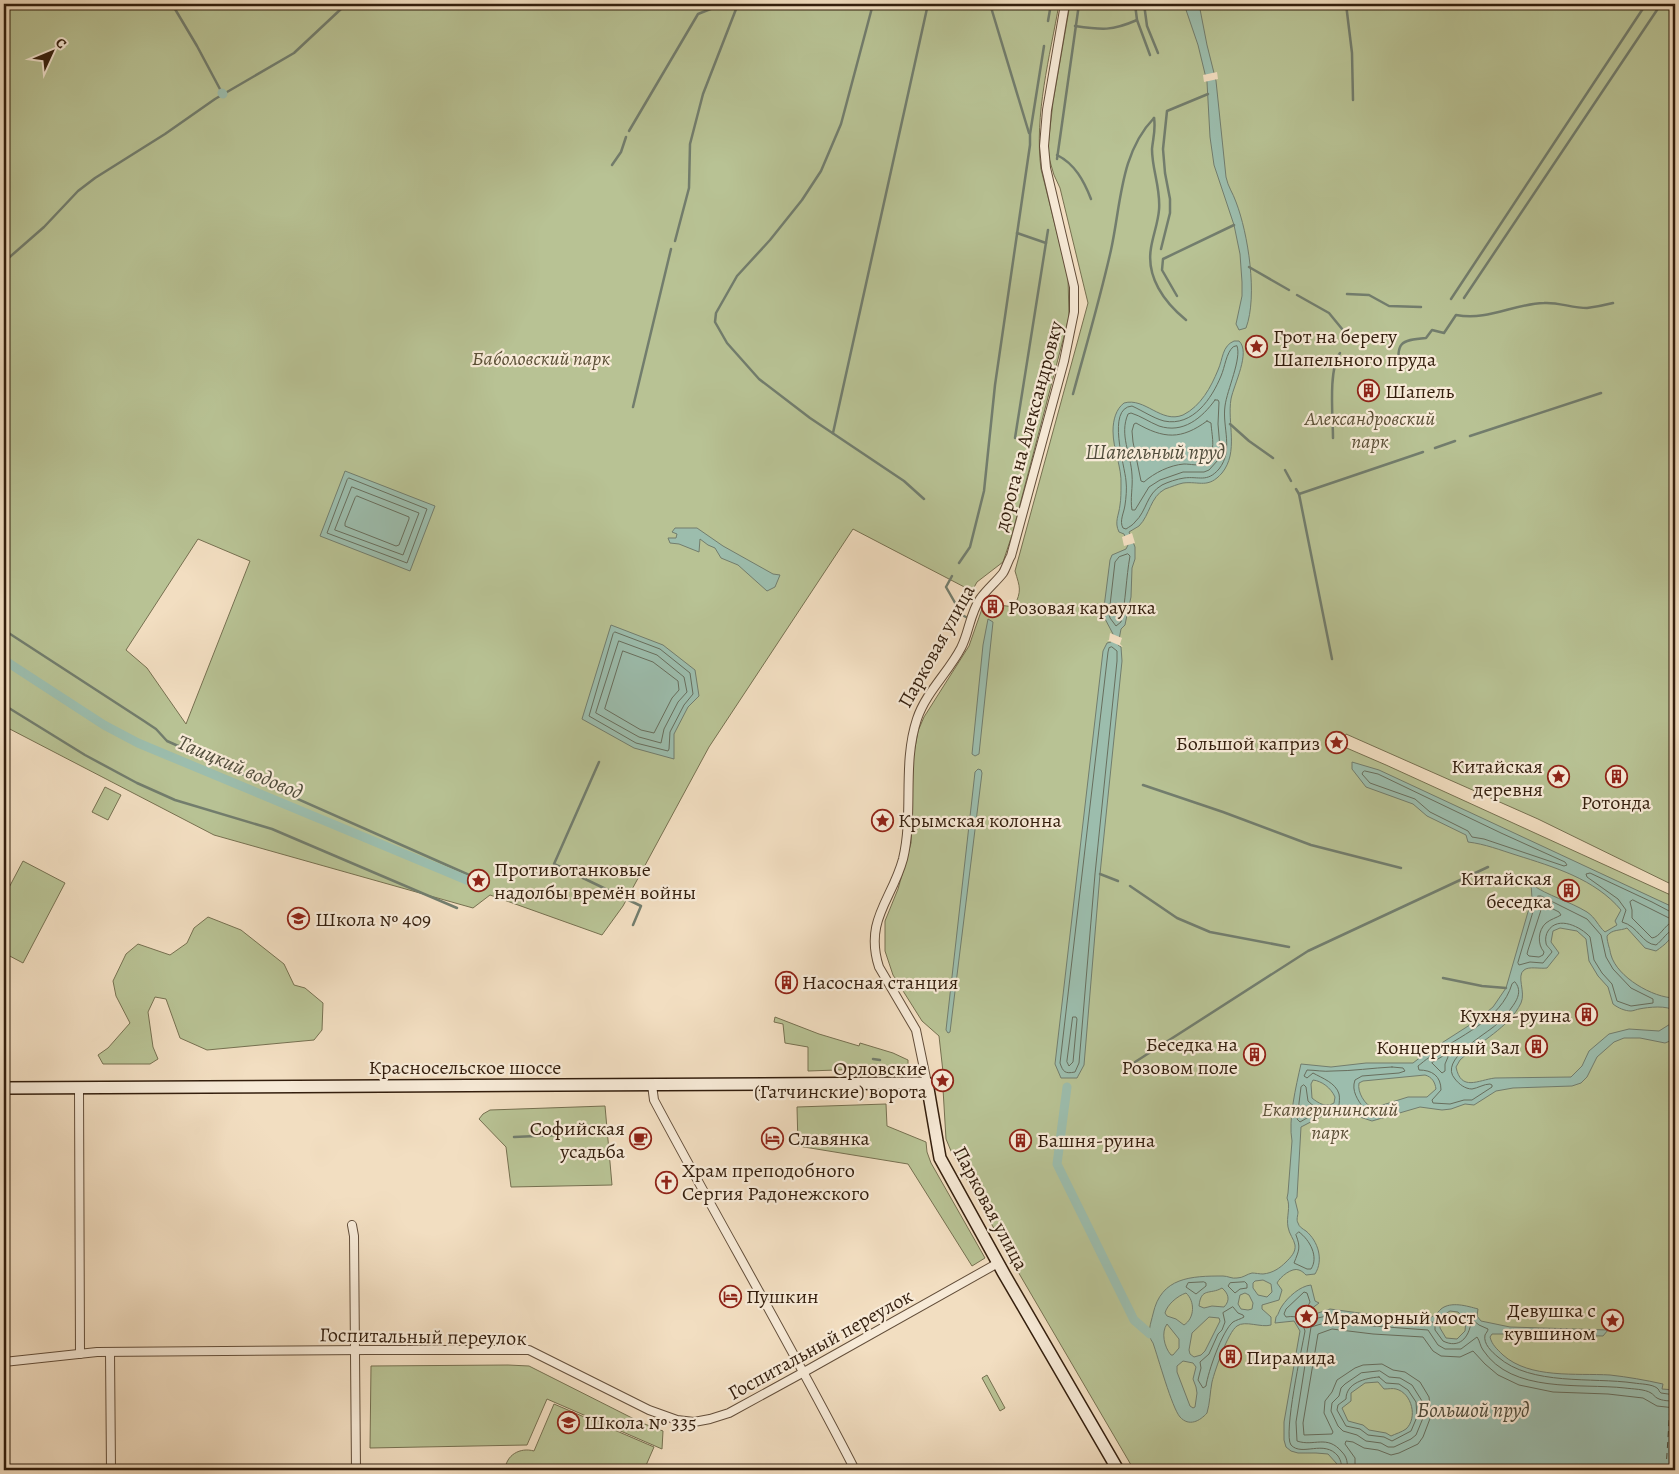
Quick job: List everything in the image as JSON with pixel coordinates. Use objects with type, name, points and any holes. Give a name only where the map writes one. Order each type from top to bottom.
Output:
[{"type":"main road","name":"Красносельское шоссе","points":[[4,1088],[927,1084]]},
{"type":"main road","name":"Парковая улица","points":[[927,1084],[940,1158],[998,1263],[1118,1470]]},
{"type":"street","name":"дорога на Александровку","points":[[992,584],[1004,571],[1011,556],[1062,371],[1072,325],[1074,286],[1046,168],[1044,146],[1047,110],[1065,4]]},
{"type":"street","name":"Парковая улица","points":[[927,1084],[916,1030],[879,967],[876,957],[875,933],[879,915],[897,875],[905,844],[912,740],[916,721],[921,708],[960,651],[976,606],[992,584]]},
{"type":"street","points":[[652,1085],[654,1100],[724,1231],[804,1372],[855,1470]]},
{"type":"street","points":[[79,1089],[80,1354]]},
{"type":"street","points":[[352,1225],[354,1236],[356,1470]]},
{"type":"street","name":"Госпитальный переулок","points":[[4,1362],[110,1352],[529,1350],[649,1410],[677,1420],[694,1422],[710,1420],[729,1412],[998,1263]]},
{"type":"street","points":[[110,1352],[111,1470]]},
{"type":"green space","name":"Баболовский парк","points":[[4,4],[1059,4],[1041,107],[1039,149],[1041,169],[1068,277],[1069,317],[1012,535],[1003,562],[977,582],[972,591],[853,529],[709,747],[623,906],[602,935],[490,895],[473,908],[214,835],[4,726]],"holes":[[[198,539],[250,561],[186,724],[147,668],[126,650]]]},
{"type":"green space","points":[[1070,4],[1675,4],[1675,886],[1538,819],[1346,734],[1342,746],[1675,897],[1675,1470],[1134,1470],[1017,1270],[946,1139],[943,1089],[945,1088],[945,1072],[943,1072],[939,1036],[922,1021],[893,975],[885,951],[885,921],[898,889],[911,843],[913,758],[918,731],[924,717],[969,646],[984,603],[1014,607],[1017,601],[1019,589],[1015,571],[1088,303],[1060,188],[1049,158],[1048,146],[1053,102]]},
{"type":"green space","points":[[105,787],[121,795],[108,820],[92,812]]},
{"type":"green space","points":[[23,861],[65,883],[23,963],[4,953],[4,897]]},
{"type":"green space","points":[[208,917],[241,930],[284,964],[294,985],[305,988],[323,1003],[322,1030],[314,1040],[207,1050],[180,1038],[166,999],[155,997],[148,1012],[153,1047],[158,1059],[150,1064],[103,1064],[98,1055],[108,1048],[130,1023],[116,996],[113,981],[126,954],[138,944],[170,955],[187,943],[194,928]]},
{"type":"green space","points":[[775,1017],[819,1034],[859,1046],[860,1043],[893,1053],[908,1060],[908,1065],[894,1068],[808,1071],[808,1047],[785,1043],[783,1024],[774,1022]]},
{"type":"green space","points":[[886,1104],[887,1126],[926,1142],[931,1163],[985,1258],[972,1266],[908,1164],[798,1146],[797,1107]]},
{"type":"green space","points":[[605,1106],[612,1185],[511,1187],[506,1147],[479,1119],[490,1110]]},
{"type":"green space","points":[[371,1366],[529,1366],[642,1423],[663,1431],[662,1449],[547,1399],[527,1445],[370,1448]]},
{"type":"green space","points":[[987,1375],[1005,1408],[1000,1411],[982,1378]]},
{"type":"green space","points":[[554,1404],[654,1447],[644,1470],[505,1470],[508,1460],[515,1453],[524,1450],[534,1451]]},
{"type":"water","points":[[1184,4],[1199,4],[1216,81],[1226,177],[1235,199],[1248,247],[1251,282],[1250,315],[1246,328],[1239,330],[1236,324],[1242,296],[1240,254],[1234,225],[1214,165],[1210,137],[1207,82],[1198,45]]},
{"type":"water","name":"Шапельный пруд","points":[[1234,341],[1239,341],[1242,346],[1243,360],[1231,399],[1231,447],[1227,465],[1217,478],[1208,483],[1183,483],[1160,492],[1153,501],[1143,522],[1129,532],[1135,547],[1135,559],[1132,568],[1131,597],[1125,625],[1121,629],[1118,645],[1121,647],[1122,661],[1100,874],[1084,1065],[1077,1078],[1061,1078],[1055,1064],[1103,651],[1107,643],[1111,642],[1113,634],[1103,615],[1110,560],[1112,555],[1126,549],[1128,545],[1124,534],[1119,532],[1117,525],[1121,500],[1121,478],[1113,438],[1114,419],[1121,405],[1132,402],[1167,416],[1183,415],[1195,407],[1209,389],[1225,349]]},
{"type":"water","points":[[345,471],[435,506],[410,571],[320,536]]},
{"type":"water","points":[[675,528],[697,528],[723,546],[773,574],[780,575],[775,587],[767,591],[738,565],[721,558],[715,548],[700,539],[699,552],[679,544],[670,543],[668,538],[676,538],[677,534],[672,532]]},
{"type":"water","points":[[988,619],[993,622],[979,754],[975,756],[972,754],[983,645]]},
{"type":"water","points":[[611,625],[663,645],[695,670],[699,696],[688,707],[674,734],[674,759],[634,748],[582,719]]},
{"type":"water","points":[[1352,762],[1379,770],[1675,908],[1675,923],[1671,938],[1656,951],[1645,948],[1627,928],[1614,931],[1607,936],[1611,955],[1620,971],[1637,985],[1647,990],[1666,997],[1675,998],[1675,1011],[1658,1007],[1629,1011],[1613,1004],[1608,987],[1598,976],[1589,961],[1586,939],[1577,931],[1560,928],[1553,931],[1551,942],[1559,953],[1547,968],[1529,968],[1524,970],[1521,976],[1522,999],[1516,1012],[1502,1027],[1460,1060],[1456,1067],[1458,1075],[1462,1080],[1471,1083],[1495,1078],[1571,1077],[1582,1066],[1589,1051],[1609,1034],[1629,1029],[1659,1031],[1675,1021],[1675,1039],[1665,1043],[1640,1038],[1624,1038],[1614,1042],[1597,1057],[1587,1077],[1581,1083],[1572,1086],[1513,1088],[1496,1091],[1474,1105],[1465,1104],[1442,1110],[1420,1107],[1372,1121],[1345,1112],[1328,1113],[1301,1127],[1297,1197],[1295,1200],[1298,1212],[1297,1220],[1299,1226],[1314,1240],[1319,1257],[1318,1269],[1315,1274],[1306,1275],[1296,1269],[1283,1275],[1277,1283],[1282,1290],[1279,1300],[1262,1305],[1262,1309],[1271,1317],[1271,1325],[1240,1324],[1233,1330],[1222,1352],[1212,1382],[1207,1413],[1194,1422],[1187,1422],[1180,1417],[1173,1404],[1151,1340],[1150,1329],[1153,1314],[1163,1292],[1179,1281],[1200,1277],[1223,1276],[1235,1278],[1252,1273],[1263,1274],[1279,1268],[1293,1254],[1295,1245],[1288,1227],[1289,1205],[1287,1198],[1292,1141],[1292,1113],[1301,1064],[1331,1067],[1366,1063],[1413,1063],[1476,1021],[1493,1007],[1506,988],[1532,898],[1531,884],[1587,912],[1605,932],[1617,925],[1615,921],[1621,910],[1599,890],[1573,875],[1498,849],[1468,842],[1466,835],[1427,816],[1413,804],[1366,787],[1352,769]],"holes":[[[1425,1075],[1433,1080],[1436,1089],[1427,1097],[1408,1097],[1373,1108],[1362,1098],[1359,1083],[1363,1081]],[[1313,1080],[1326,1086],[1335,1097],[1334,1103],[1328,1105],[1319,1103],[1312,1098],[1311,1084]],[[1263,1280],[1271,1284],[1272,1292],[1267,1297],[1258,1295],[1253,1288],[1253,1283]],[[1222,1288],[1226,1292],[1228,1299],[1224,1307],[1212,1306],[1204,1308],[1199,1306],[1202,1296],[1207,1292]],[[1186,1293],[1192,1305],[1192,1314],[1184,1325],[1165,1313],[1170,1304]],[[1245,1293],[1249,1295],[1253,1303],[1252,1309],[1248,1310],[1241,1309],[1238,1304],[1240,1295]],[[1209,1317],[1219,1318],[1220,1321],[1205,1351],[1201,1355],[1194,1357],[1190,1354],[1192,1333]],[[1167,1324],[1179,1339],[1179,1348],[1173,1355],[1171,1355],[1164,1340],[1164,1331]],[[1183,1361],[1193,1363],[1196,1367],[1193,1379],[1197,1393],[1195,1407],[1190,1406],[1177,1372],[1177,1366]]]},
{"type":"water","points":[[978,769],[982,773],[950,1032],[948,1033],[946,1030],[975,772]]},
{"type":"water","name":"Большой пруд","points":[[1311,1285],[1315,1301],[1319,1303],[1311,1309],[1315,1314],[1330,1309],[1374,1315],[1427,1318],[1449,1305],[1459,1305],[1478,1309],[1477,1316],[1481,1321],[1510,1327],[1608,1330],[1603,1336],[1492,1334],[1490,1337],[1493,1345],[1503,1355],[1514,1363],[1526,1368],[1554,1373],[1610,1375],[1663,1384],[1662,1389],[1675,1390],[1675,1470],[1336,1470],[1337,1464],[1328,1454],[1291,1451],[1286,1447],[1284,1440],[1284,1422],[1300,1331],[1294,1321],[1275,1323],[1281,1307],[1295,1292]],"holes":[[[1450,1311],[1458,1312],[1466,1321],[1465,1331],[1457,1339],[1446,1338],[1440,1328],[1440,1317]],[[1378,1382],[1384,1389],[1402,1391],[1411,1406],[1412,1419],[1410,1424],[1406,1429],[1391,1436],[1386,1433],[1369,1430],[1363,1425],[1348,1421],[1342,1408],[1351,1401],[1351,1393],[1365,1383]]]},
{"type":"pier","points":[[1217,72],[1218,79],[1204,82],[1203,75]]},
{"type":"pier","points":[[1132,533],[1135,543],[1124,546],[1122,537]]},
{"type":"pier","points":[[1110,633],[1122,638],[1120,644],[1123,647],[1107,640],[1109,640]]},
{"type":"waterway","points":[[172,4],[221,91]]},
{"type":"waterway","points":[[4,262],[44,227],[78,191],[95,178],[165,134],[215,99],[294,53],[345,4]]},
{"type":"waterway","points":[[629,131],[698,14],[713,8],[716,4]]},
{"type":"waterway","points":[[675,241],[689,188],[690,144],[703,94],[738,4]]},
{"type":"waterway","points":[[873,4],[841,124],[821,171],[802,200],[770,240],[737,276],[716,313],[715,322],[727,343],[759,379],[810,418],[904,481],[924,499]]},
{"type":"waterway","points":[[833,433],[928,4]]},
{"type":"waterway","points":[[990,4],[1029,133]]},
{"type":"waterway","points":[[1048,21],[1051,4]]},
{"type":"waterway","points":[[1057,159],[1079,4]]},
{"type":"waterway","points":[[1135,4],[1137,20],[1150,55]]},
{"type":"waterway","points":[[1144,4],[1147,26],[1158,53]]},
{"type":"waterway","points":[[1346,4],[1352,53],[1353,100]]},
{"type":"waterway","points":[[1451,299],[1646,4]]},
{"type":"waterway","points":[[1464,298],[1661,4]]},
{"type":"waterway","points":[[1075,26],[1107,29],[1137,20]]},
{"type":"waterway","points":[[959,563],[970,547],[984,491],[995,385],[1044,46]]},
{"type":"waterway","points":[[1161,249],[1170,213],[1170,199],[1163,149],[1167,111],[1208,94]]},
{"type":"waterway","points":[[1154,118],[1152,157],[1158,187],[1159,210],[1151,248],[1151,269],[1158,288],[1164,297],[1186,320]]},
{"type":"waterway","points":[[1073,394],[1107,268],[1128,163],[1134,147],[1154,118]]},
{"type":"waterway","points":[[612,165],[621,152],[626,137]]},
{"type":"waterway","points":[[1057,155],[1074,168],[1091,199]]},
{"type":"waterway","points":[[1177,296],[1162,270],[1163,259],[1234,225]]},
{"type":"waterway","points":[[1015,438],[1048,230]]},
{"type":"waterway","points":[[1017,233],[1046,243]]},
{"type":"waterway","points":[[633,407],[671,249]]},
{"type":"waterway","points":[[1249,267],[1289,290]]},
{"type":"waterway","points":[[1347,294],[1369,295],[1389,306],[1421,307]]},
{"type":"waterway","points":[[1297,295],[1329,313],[1347,335],[1347,343]]},
{"type":"waterway","points":[[1399,369],[1399,353],[1402,344],[1410,340],[1426,338],[1432,330],[1444,333],[1456,315],[1479,316],[1521,306],[1544,303],[1587,308],[1613,303]]},
{"type":"waterway","points":[[1333,438],[1333,382],[1336,361],[1340,353]]},
{"type":"waterway","points":[[1470,436],[1601,393]]},
{"type":"waterway","points":[[1230,424],[1249,441],[1273,458]]},
{"type":"waterway","points":[[1435,448],[1455,441]]},
{"type":"waterway","points":[[1299,494],[1423,452]]},
{"type":"waterway","points":[[1285,470],[1291,481]]},
{"type":"waterway","points":[[1296,489],[1299,494],[1332,659]]},
{"type":"waterway","points":[[952,576],[946,587],[962,615],[966,617]]},
{"type":"waterway","points":[[4,630],[156,729],[167,741],[476,878]]},
{"type":"waterway","name":"Таицкий водовод","points":[[4,660],[104,725],[138,743],[474,883]]},
{"type":"waterway","points":[[4,705],[85,755],[137,783],[175,800],[272,829],[457,908]]},
{"type":"waterway","points":[[599,762],[554,864],[641,906],[633,925]]},
{"type":"waterway","points":[[1143,785],[1311,845],[1401,868]]},
{"type":"waterway","points":[[1135,1062],[1308,951],[1488,867]]},
{"type":"waterway","points":[[1100,874],[1118,881]]},
{"type":"waterway","points":[[1130,886],[1177,918],[1210,932],[1289,947]]},
{"type":"waterway","points":[[1443,978],[1482,986],[1506,988]]},
{"type":"waterway","name":"Таицкий водовод","points":[[873,1059],[880,1060]]},
{"type":"waterway","points":[[1067,1087],[1057,1164],[1134,1320],[1150,1334]]},
{"type":"waterway","points":[[514,1137],[604,1133]]},
{"type":"waterway","points":[[1608,1330],[1612,1321]]},
{"type":"ferry route","points":[[1666,1470],[1671,1389]]},
{"type":"place","name":"Грот на берегу Шапельного пруда","points":[[1257,347]]},
{"type":"place","name":"Шапель","points":[[1369,391]]},
{"type":"place","name":"Розовая караулка","points":[[992,607]]},
{"type":"place","name":"Большой каприз","points":[[1336,743]]},
{"type":"place","name":"Ротонда","points":[[1616,776]]},
{"type":"place","name":"Китайская деревня","points":[[1559,777]]},
{"type":"place","name":"Крымская колонна","points":[[882,820]]},
{"type":"place","name":"Противотанковые надолбы времён войны","points":[[478,881]]},
{"type":"place","name":"Китайская беседка","points":[[1568,890]]},
{"type":"place","name":"Школа № 409","points":[[299,919]]},
{"type":"place","name":"Насосная станция","points":[[786,982]]},
{"type":"place","name":"Кухня-руина","points":[[1587,1015]]},
{"type":"place","name":"Концертный Зал","points":[[1536,1047]]},
{"type":"place","name":"Беседка на Розовом поле","points":[[1254,1055]]},
{"type":"place","name":"Орловские (Гатчинские) ворота","points":[[943,1080]]},
{"type":"place","name":"Славянка","points":[[772,1138]]},
{"type":"place","name":"Софийская усадьба","points":[[641,1139]]},
{"type":"place","name":"Башня-руина","points":[[1021,1140]]},
{"type":"place","name":"Храм преподобного Сергия Радонежского","points":[[666,1182]]},
{"type":"place","name":"Пушкин","points":[[730,1296]]},
{"type":"place","name":"Мраморный мост","points":[[1307,1317]]},
{"type":"place","name":"Девушка с кувшином","points":[[1612,1321]]},
{"type":"place","name":"Пирамида","points":[[1230,1357]]},
{"type":"place","name":"Школа № 335","points":[[568,1422]]},
{"type":"park label","name":"Александровский парк","points":[[1370,430]]},
{"type":"park label","name":"Екатерининский парк","points":[[1330,1120]]}]
